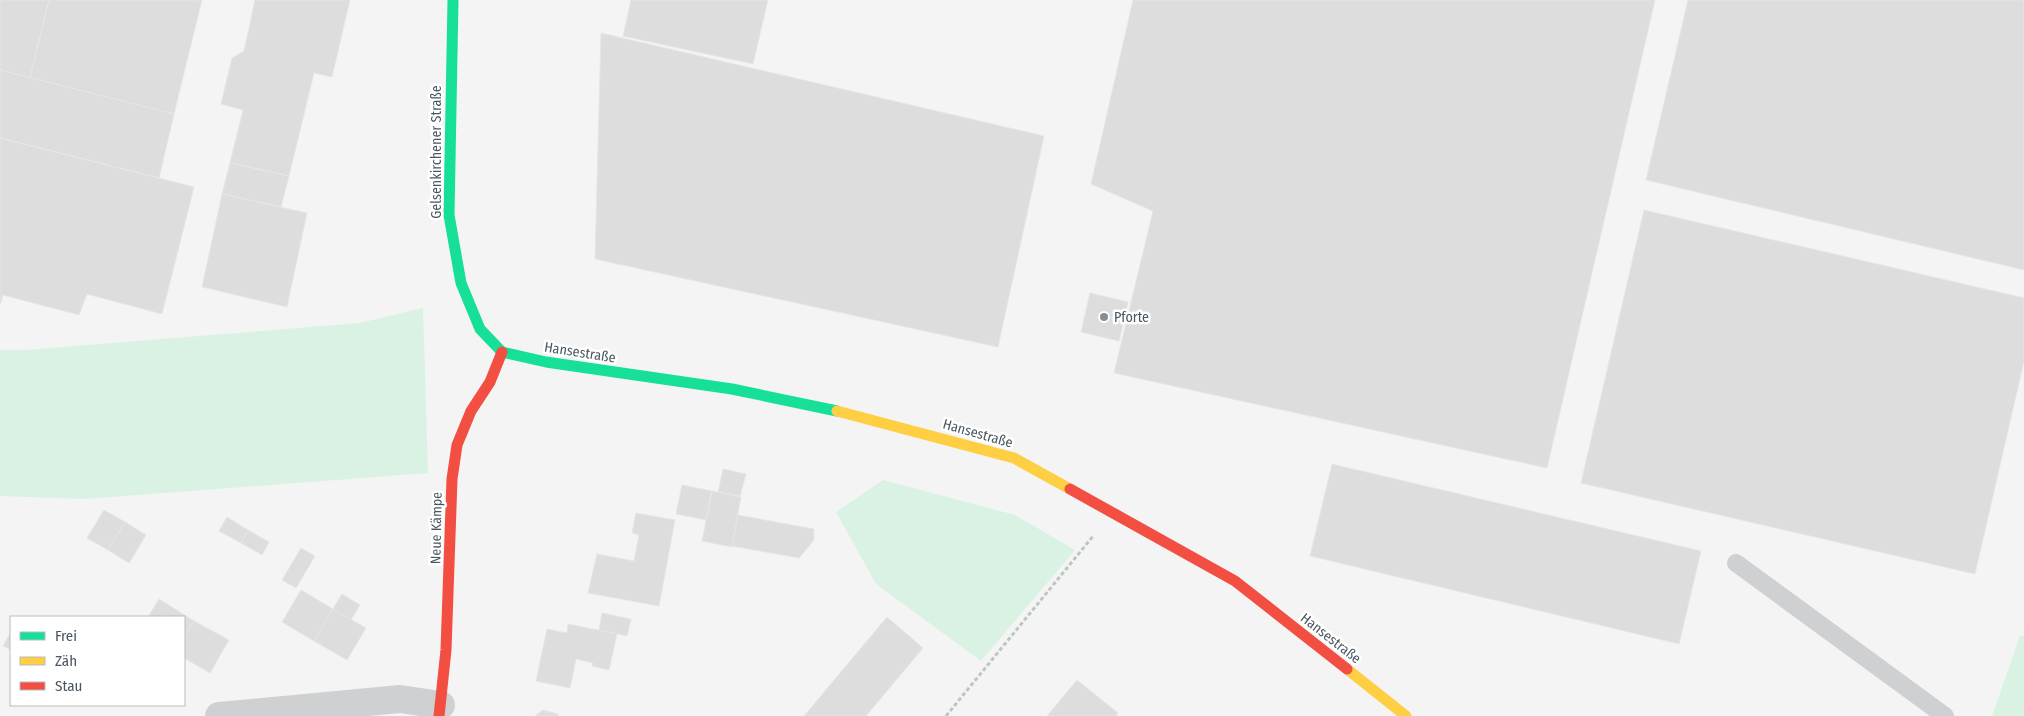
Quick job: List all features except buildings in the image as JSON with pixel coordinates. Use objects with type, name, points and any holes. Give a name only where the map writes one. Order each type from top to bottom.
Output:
[{"type":"street","name":"Gelsenkirchener Straße","points":[[453,0],[449,215],[461,283],[480,329],[502,352]]},
{"type":"street","name":"Neue Kämpe","points":[[440,710],[449,597],[452,480],[457,446],[471,412],[490,382],[502,352]]},
{"type":"street","name":"Hansestraße","points":[[502,352],[546,362],[732,389],[848,413],[1014,458],[1235,581],[1406,716]]},
{"type":"street","points":[[219,716],[400,699],[440,710]]},
{"type":"lane","points":[[1736,563],[1945,716]]},
{"type":"path","points":[[946,716],[1098,531]]},
{"type":"green space","points":[[423,308],[428,473],[85,499],[0,496],[0,350],[25,350],[360,323]]},
{"type":"green space","points":[[883,480],[1015,515],[1075,550],[981,661],[876,584],[836,512]]},
{"type":"green space","points":[[2020,636],[2024,636],[2024,716],[1992,716]]},
{"type":"traffic: fast","points":[[453,0],[449,215],[461,283],[480,329],[502,352]]},
{"type":"traffic: fast","points":[[502,352],[546,362],[732,389],[837,411]]},
{"type":"traffic: slow","points":[[837,411],[1014,458],[1070,489]]},
{"type":"traffic: slow","points":[[1347,669],[1406,716]]},
{"type":"traffic: jam","points":[[439,716],[446,650],[452,479],[457,445],[471,411],[490,382],[502,352]]},
{"type":"traffic: jam","points":[[1070,489],[1235,581],[1347,669]]},
{"type":"place","name":"Pforte","points":[[1104,317]]}]
